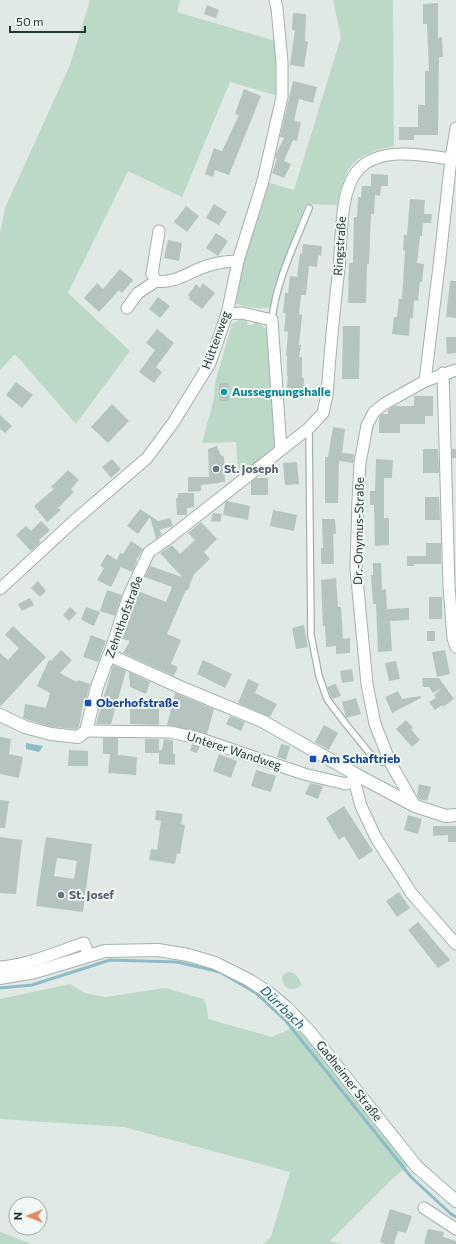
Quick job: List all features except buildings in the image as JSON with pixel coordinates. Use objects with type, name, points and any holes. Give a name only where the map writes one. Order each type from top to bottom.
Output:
[{"type":"street","name":"Hüttenweg","points":[[0,589],[75,520],[147,458],[177,418],[210,364],[227,314],[238,261],[263,181],[282,97],[282,62],[276,0]]},
{"type":"street","points":[[426,381],[451,159],[456,128]]},
{"type":"street","name":"Ringstraße","points":[[281,450],[309,428],[323,413],[327,395],[340,254],[342,212],[349,184],[358,170],[373,159],[395,154],[421,154],[451,159]]},
{"type":"street","points":[[156,281],[152,274],[159,231]]},
{"type":"street","points":[[128,308],[138,293],[156,281],[164,282],[177,279],[202,268],[223,262],[238,261]]},
{"type":"street","points":[[227,314],[242,313],[272,320],[281,450]]},
{"type":"street","name":"Dr.-Onymus-Straße","points":[[415,806],[390,762],[375,724],[367,684],[356,569],[360,463],[367,425],[374,412],[384,404],[426,381],[443,373],[456,370]]},
{"type":"street","points":[[443,373],[449,586],[453,638],[456,647]]},
{"type":"street","name":"Zehnthofstraße","points":[[86,731],[97,687],[129,595],[149,552],[170,538],[281,450]]},
{"type":"street","points":[[109,655],[180,687],[262,721],[356,778],[415,806],[446,816],[456,815]]},
{"type":"street","points":[[0,715],[25,728],[51,734],[78,737],[86,731]]},
{"type":"street","name":"Unterer Wandweg","points":[[86,731],[170,732],[198,738],[304,774],[346,784],[356,778]]},
{"type":"street","points":[[356,778],[361,806],[376,838],[412,894],[456,944]]},
{"type":"street","points":[[0,967],[36,960],[84,943],[90,956]]},
{"type":"street","name":"Gadheimer Straße","points":[[0,978],[35,972],[105,951],[158,950],[188,955],[216,963],[249,980],[269,993],[287,1008],[309,1031],[417,1167],[456,1201]]},
{"type":"street","points":[[424,1208],[456,1229]]},
{"type":"lane","points":[[272,320],[273,310],[285,268],[309,208]]},
{"type":"lane","points":[[309,428],[311,636],[319,676],[327,699],[345,724],[371,755],[382,762],[390,762]]},
{"type":"green space","points":[[90,0],[180,0],[177,12],[279,42],[282,97],[230,82],[182,197],[128,171],[68,293],[130,351],[76,424],[15,354],[0,370],[0,233],[5,208],[70,65]]},
{"type":"green space","points":[[333,0],[393,0],[394,146],[368,154],[353,164],[344,179],[337,205],[306,204],[282,265],[271,307],[252,308],[232,302],[247,252],[263,181],[294,190],[341,37]]},
{"type":"green space","points":[[240,319],[246,319],[248,325],[252,325],[256,320],[267,330],[276,444],[275,450],[239,479],[236,442],[202,443],[214,398],[215,383],[232,324]]},
{"type":"green space","points":[[287,972],[293,973],[302,985],[295,989],[286,987],[282,980],[282,976]]},
{"type":"green space","points":[[70,984],[85,993],[106,997],[165,988],[204,999],[208,1019],[272,1037],[288,1030],[294,1024],[409,1165],[390,1181],[330,1241],[343,1244],[263,1244],[271,1237],[290,1172],[124,1127],[0,1119],[0,999]]},
{"type":"green space","points":[[0,1232],[32,1244],[0,1244]]},
{"type":"water","points":[[26,743],[43,746],[39,752],[26,749]]},
{"type":"waterway","name":"Dürrbach","points":[[0,988],[32,985],[110,960],[177,962],[220,972],[256,993],[286,1021],[411,1177],[456,1217]]},
{"type":"place","name":"Aussegnungshalle","points":[[224,392]]},
{"type":"place","name":"St. Joseph","points":[[216,469]]},
{"type":"place","name":"Oberhofstraße","points":[[88,703]]},
{"type":"place","name":"Am Schaftrieb","points":[[313,759]]},
{"type":"place","name":"St. Josef","points":[[61,895]]}]
